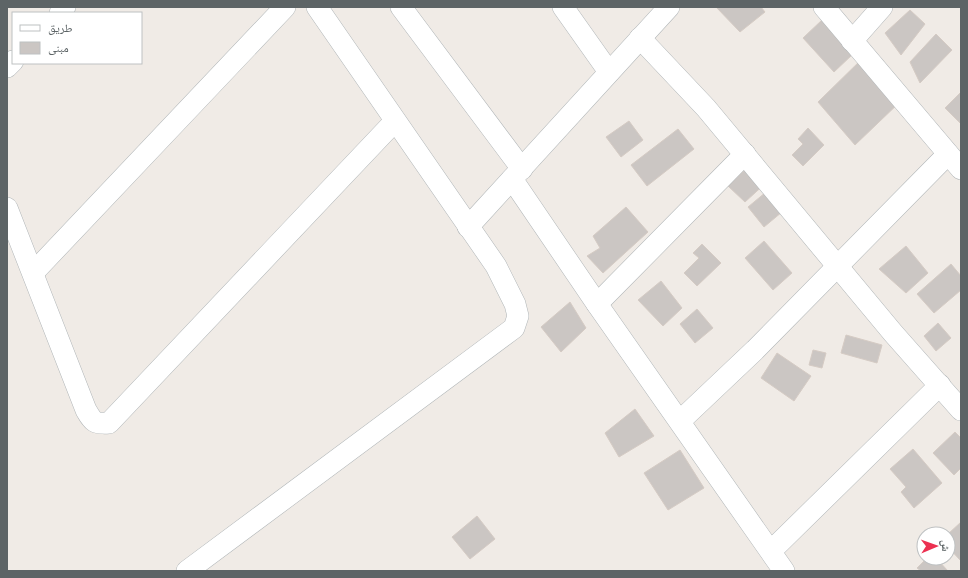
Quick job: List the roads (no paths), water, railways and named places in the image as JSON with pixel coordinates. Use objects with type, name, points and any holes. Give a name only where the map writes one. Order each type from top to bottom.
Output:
[{"type":"street","points":[[33,273],[285,7]]},
{"type":"street","points":[[187,571],[514,328],[518,316],[516,304],[496,266],[317,7]]},
{"type":"street","points":[[401,7],[517,174],[597,304],[680,420],[784,571]]},
{"type":"street","points":[[563,7],[609,72]]},
{"type":"street","points":[[468,227],[669,7]]},
{"type":"street","points":[[680,420],[755,350],[838,266],[956,160],[824,7]]},
{"type":"street","points":[[852,41],[882,7]]},
{"type":"street","points":[[640,38],[706,108],[893,332],[961,410]]},
{"type":"street","points":[[7,208],[86,410],[92,420],[99,424],[109,423],[395,121]]},
{"type":"street","points":[[597,304],[745,154]]},
{"type":"street","points":[[771,551],[940,385]]}]
